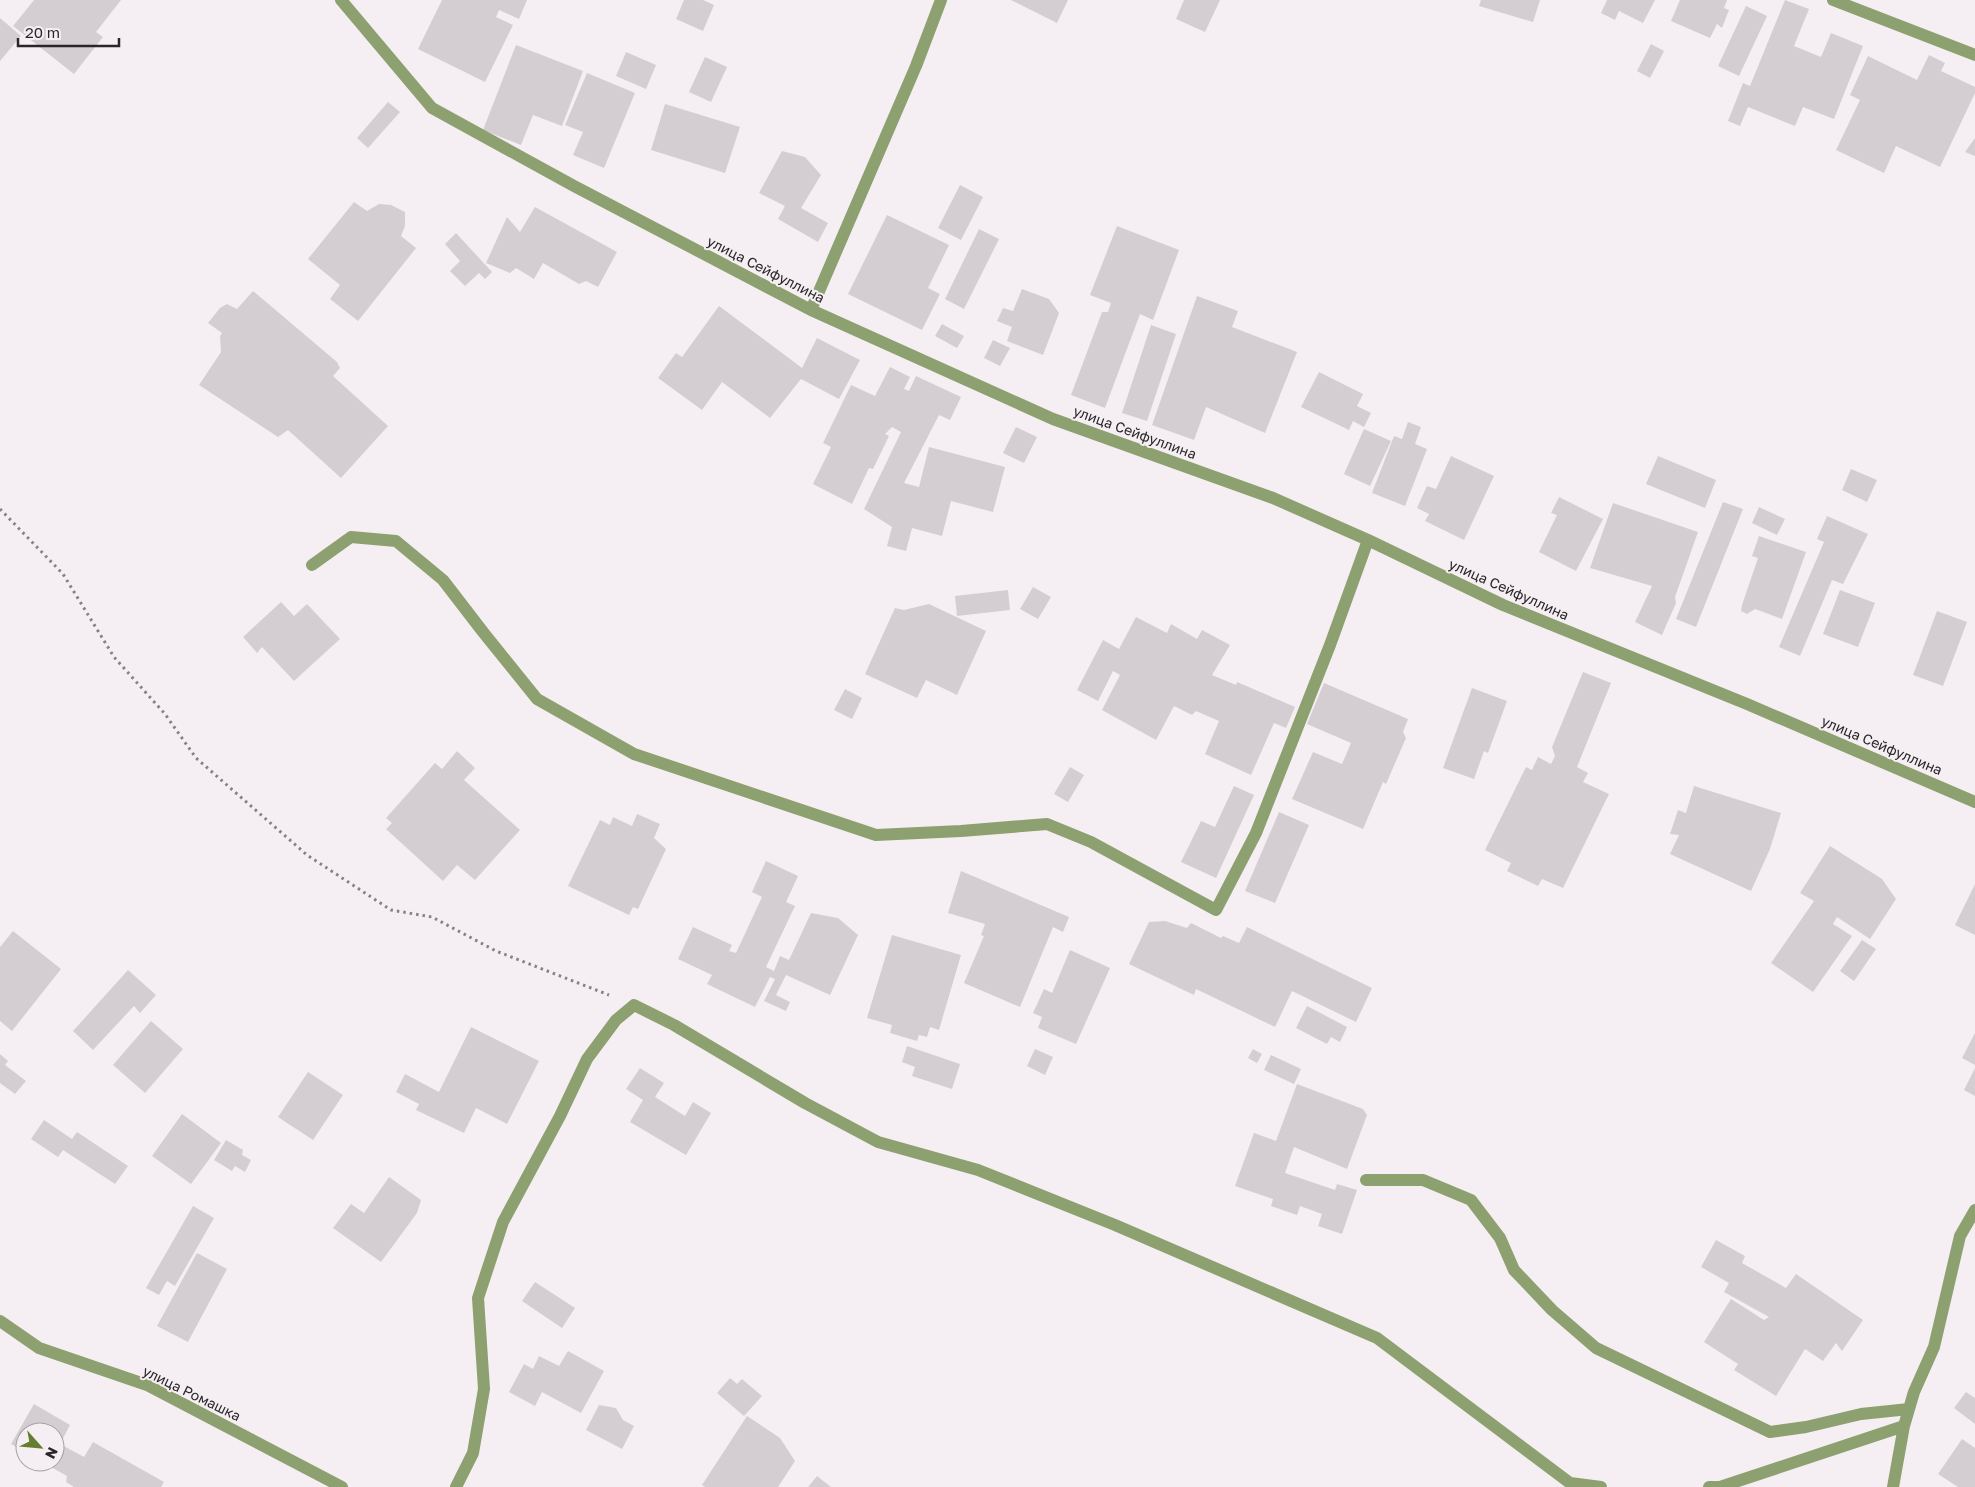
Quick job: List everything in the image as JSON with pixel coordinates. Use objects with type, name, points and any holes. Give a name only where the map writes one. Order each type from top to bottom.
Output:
[{"type":"street","name":"улица Сейфуллина","points":[[341,0],[432,108],[574,186],[811,310],[1053,419],[1272,498],[1368,540],[1503,605],[1747,704],[1975,802]]},
{"type":"street","points":[[811,310],[916,66],[941,0]]},
{"type":"street","points":[[1833,0],[1975,55]]},
{"type":"street","points":[[312,565],[352,537],[396,541],[443,580],[537,699],[634,754],[876,835],[1047,824],[1091,842],[1216,910],[1256,833],[1330,645],[1368,540]]},
{"type":"street","points":[[456,1487],[473,1453],[484,1390],[478,1298],[503,1222],[560,1116],[587,1059],[616,1020],[634,1005],[674,1025],[805,1103],[878,1142],[978,1170],[1124,1229],[1377,1338],[1573,1485],[1601,1487]]},
{"type":"street","points":[[1366,1180],[1423,1180],[1471,1200],[1500,1238],[1514,1270],[1552,1310],[1596,1348],[1770,1432],[1806,1427],[1861,1414],[1909,1409]]},
{"type":"street","points":[[1893,1487],[1904,1426],[1914,1392],[1934,1347],[1960,1236],[1970,1228],[1975,1210]]},
{"type":"street","name":"улица Ромашка","points":[[0,1321],[40,1348],[147,1385],[342,1487]]},
{"type":"street","points":[[1708,1487],[1720,1487],[1904,1426]]},
{"type":"path","points":[[0,509],[63,574],[114,657],[165,714],[196,758],[307,855],[391,910],[432,917],[496,951],[634,1005]]},
{"type":"building","points":[[34,0],[121,0],[96,32],[103,37],[74,74],[13,26]]},
{"type":"building","points":[[442,0],[527,0],[519,19],[499,10],[496,17],[513,25],[485,82],[418,49]]},
{"type":"building","points":[[684,0],[703,0],[714,5],[703,31],[676,19]]},
{"type":"building","points":[[1011,0],[1068,0],[1057,23]]},
{"type":"building","points":[[1184,0],[1220,0],[1205,32],[1176,19]]},
{"type":"building","points":[[1481,0],[1540,0],[1533,22],[1479,6]]},
{"type":"building","points":[[1607,0],[1655,0],[1643,23],[1619,11],[1615,20],[1601,13]]},
{"type":"building","points":[[1680,0],[1727,0],[1724,8],[1729,10],[1722,28],[1717,24],[1710,38],[1671,21]]},
{"type":"building","points":[[1785,0],[1809,9],[1794,46],[1821,57],[1831,33],[1863,46],[1834,119],[1803,107],[1795,126],[1748,107],[1740,126],[1728,121],[1743,83],[1750,86]]},
{"type":"building","points":[[1746,6],[1767,16],[1739,76],[1718,66]]},
{"type":"building","points":[[0,18],[21,36],[0,61]]},
{"type":"building","points":[[1651,44],[1664,51],[1650,78],[1637,71]]},
{"type":"building","points":[[516,45],[583,71],[562,126],[533,115],[521,145],[483,130]]},
{"type":"building","points":[[626,52],[656,65],[646,89],[616,76]]},
{"type":"building","points":[[1929,55],[1945,63],[1941,71],[1975,87],[1975,93],[1940,167],[1896,146],[1884,173],[1836,150],[1860,100],[1850,95],[1868,56],[1917,80]]},
{"type":"building","points":[[705,57],[727,67],[711,102],[689,92]]},
{"type":"building","points":[[587,73],[635,93],[604,168],[573,155],[583,132],[565,125]]},
{"type":"building","points":[[388,102],[400,112],[368,148],[357,138]]},
{"type":"building","points":[[665,104],[740,127],[725,173],[651,150]]},
{"type":"building","points":[[1975,138],[1975,156],[1965,152]]},
{"type":"building","points":[[782,151],[805,157],[821,175],[801,208],[828,223],[818,242],[778,219],[785,206],[759,193]]},
{"type":"building","points":[[960,185],[983,197],[961,240],[938,228]]},
{"type":"building","points":[[354,202],[367,211],[379,204],[391,205],[405,212],[405,226],[401,236],[416,248],[358,321],[330,299],[340,285],[308,259]]},
{"type":"building","points":[[535,207],[617,252],[598,287],[586,281],[579,284],[543,263],[534,279],[516,268],[510,273],[486,263],[507,217],[520,232]]},
{"type":"building","points":[[887,215],[949,245],[928,288],[940,294],[922,330],[848,294]]},
{"type":"building","points":[[1117,226],[1179,250],[1153,320],[1140,314],[1105,408],[1071,395],[1102,312],[1108,312],[1111,303],[1090,295]]},
{"type":"building","points":[[979,229],[999,239],[964,309],[945,299]]},
{"type":"building","points":[[456,233],[492,272],[485,279],[479,273],[465,286],[450,271],[460,261],[445,244]]},
{"type":"building","points":[[1022,289],[1049,299],[1059,313],[1043,355],[1007,341],[1012,327],[997,321],[1003,308],[1013,311]]},
{"type":"building","points":[[253,291],[337,362],[340,368],[333,376],[388,426],[341,478],[288,430],[278,437],[199,385],[221,352],[220,336],[222,333],[208,323],[220,308],[227,304],[237,309]]},
{"type":"building","points":[[1197,296],[1238,311],[1232,327],[1297,352],[1265,433],[1206,407],[1194,440],[1152,425]]},
{"type":"building","points":[[719,306],[802,368],[817,338],[860,360],[839,399],[801,379],[770,418],[722,382],[702,410],[658,378],[676,353],[682,357]]},
{"type":"building","points":[[942,324],[964,336],[957,348],[935,336]]},
{"type":"building","points":[[1151,325],[1176,334],[1147,421],[1122,413]]},
{"type":"building","points":[[993,340],[1010,348],[1000,366],[984,358]]},
{"type":"building","points":[[890,367],[910,377],[904,389],[909,391],[916,376],[961,397],[950,420],[939,415],[904,483],[919,487],[929,447],[1005,467],[993,512],[951,501],[942,536],[912,528],[906,551],[887,546],[892,527],[864,509],[901,432],[892,427],[885,434],[889,436],[873,469],[869,468],[852,504],[813,484],[831,447],[823,443],[851,385],[875,396]]},
{"type":"building","points":[[1319,372],[1363,394],[1357,406],[1371,413],[1364,427],[1353,421],[1349,430],[1301,407]]},
{"type":"building","points":[[1408,422],[1421,427],[1415,444],[1427,449],[1405,506],[1372,493],[1394,436],[1402,439]]},
{"type":"building","points":[[1016,427],[1037,437],[1024,463],[1003,453]]},
{"type":"building","points":[[1364,429],[1391,441],[1370,486],[1344,474]]},
{"type":"building","points":[[1451,456],[1494,476],[1464,540],[1425,521],[1429,514],[1417,508],[1427,486],[1436,489]]},
{"type":"building","points":[[1658,456],[1716,480],[1705,508],[1646,484]]},
{"type":"building","points":[[1851,469],[1877,480],[1867,502],[1842,490]]},
{"type":"building","points":[[1559,497],[1603,519],[1576,571],[1539,552],[1557,515],[1551,513]]},
{"type":"building","points":[[1723,502],[1743,509],[1696,627],[1676,619]]},
{"type":"building","points":[[1613,503],[1698,532],[1675,597],[1676,603],[1662,635],[1635,622],[1652,586],[1590,568]]},
{"type":"building","points":[[1759,507],[1785,519],[1777,535],[1752,523]]},
{"type":"building","points":[[1827,516],[1868,534],[1843,584],[1832,580],[1800,656],[1779,647],[1824,542],[1817,539]]},
{"type":"building","points":[[1759,536],[1806,552],[1782,619],[1755,609],[1747,614],[1741,611],[1758,558],[1752,556]]},
{"type":"building","points":[[1033,587],[1051,597],[1038,619],[1020,609]]},
{"type":"building","points":[[1008,590],[1010,610],[957,616],[955,596]]},
{"type":"building","points":[[1840,590],[1875,603],[1858,647],[1823,634]]},
{"type":"building","points":[[281,602],[294,616],[307,604],[340,639],[294,681],[262,647],[257,653],[243,637]]},
{"type":"building","points":[[929,604],[986,631],[957,695],[926,680],[917,698],[865,674],[895,608],[904,610]]},
{"type":"building","points":[[1937,611],[1967,622],[1943,686],[1913,675]]},
{"type":"building","points":[[1136,617],[1167,633],[1171,624],[1197,639],[1202,630],[1230,645],[1212,675],[1236,685],[1237,682],[1295,707],[1286,728],[1274,723],[1251,775],[1205,754],[1219,721],[1196,711],[1192,715],[1174,706],[1156,740],[1102,710],[1120,675],[1113,671],[1098,701],[1077,690],[1103,640],[1119,649]]},
{"type":"building","points":[[1583,672],[1611,683],[1577,767],[1588,773],[1583,782],[1609,794],[1563,888],[1542,879],[1538,886],[1507,871],[1511,863],[1485,850],[1526,767],[1532,770],[1538,757],[1551,764],[1555,756],[1552,747]]},
{"type":"building","points":[[1324,683],[1408,719],[1403,732],[1406,738],[1386,784],[1383,782],[1363,829],[1292,799],[1313,752],[1342,764],[1351,743],[1307,724]]},
{"type":"building","points":[[1472,688],[1507,701],[1488,753],[1484,751],[1474,779],[1443,768]]},
{"type":"building","points":[[845,689],[862,698],[852,719],[834,710]]},
{"type":"building","points":[[457,751],[475,768],[464,780],[520,830],[475,880],[457,865],[443,881],[386,829],[392,823],[386,818],[435,763],[442,769]]},
{"type":"building","points":[[1070,767],[1084,775],[1068,802],[1054,794]]},
{"type":"building","points":[[1234,786],[1254,795],[1216,878],[1181,862],[1201,821],[1215,827]]},
{"type":"building","points":[[1694,786],[1781,813],[1770,849],[1751,891],[1670,854],[1679,835],[1670,834],[1678,810],[1686,813]]},
{"type":"building","points":[[1279,812],[1309,825],[1275,903],[1245,891]]},
{"type":"building","points":[[637,814],[660,824],[654,838],[666,849],[638,909],[633,907],[629,915],[568,886],[600,820],[610,825],[613,817],[632,826]]},
{"type":"building","points":[[1830,846],[1882,879],[1896,899],[1870,939],[1837,917],[1833,924],[1852,936],[1813,992],[1771,963],[1814,901],[1800,893]]},
{"type":"building","points":[[766,861],[798,876],[786,902],[795,906],[766,967],[774,971],[780,956],[789,960],[811,913],[838,918],[858,935],[830,995],[786,975],[776,995],[790,1002],[786,1011],[764,1001],[775,979],[770,977],[755,1007],[707,984],[712,975],[678,959],[693,927],[732,945],[729,951],[736,953],[762,897],[752,892]]},
{"type":"building","points":[[961,871],[1069,917],[1063,932],[1053,927],[1020,1007],[964,983],[984,936],[981,935],[985,924],[948,913]]},
{"type":"building","points":[[1975,884],[1975,935],[1955,925]]},
{"type":"building","points":[[1165,921],[1187,928],[1191,923],[1221,938],[1223,936],[1239,943],[1247,927],[1372,988],[1356,1022],[1292,991],[1275,1027],[1196,989],[1194,995],[1129,964],[1149,922]]},
{"type":"building","points":[[13,931],[61,969],[12,1031],[0,1021],[0,947]]},
{"type":"building","points":[[892,935],[961,955],[939,1030],[930,1027],[927,1037],[919,1035],[917,1041],[890,1033],[892,1025],[867,1018]]},
{"type":"building","points":[[1862,940],[1876,949],[1854,981],[1840,971]]},
{"type":"building","points":[[1070,950],[1110,968],[1076,1044],[1038,1028],[1042,1017],[1033,1013],[1044,989],[1052,993]]},
{"type":"building","points":[[128,970],[156,995],[140,1013],[134,1006],[93,1050],[73,1031]]},
{"type":"building","points":[[1307,1006],[1347,1027],[1340,1042],[1331,1037],[1327,1044],[1296,1028]]},
{"type":"building","points":[[151,1021],[183,1049],[145,1093],[113,1065]]},
{"type":"building","points":[[471,1027],[539,1061],[507,1124],[476,1108],[464,1133],[416,1110],[419,1104],[396,1092],[405,1074],[439,1092]]},
{"type":"building","points":[[1975,1033],[1975,1065],[1962,1058]]},
{"type":"building","points":[[907,1046],[960,1064],[952,1089],[912,1076],[915,1067],[902,1062]]},
{"type":"building","points":[[1035,1049],[1053,1057],[1045,1075],[1027,1066]]},
{"type":"building","points":[[1253,1049],[1262,1054],[1257,1063],[1248,1058]]},
{"type":"building","points":[[0,1054],[8,1061],[5,1065],[26,1081],[15,1094],[0,1083]]},
{"type":"building","points":[[1271,1055],[1301,1069],[1294,1084],[1264,1070]]},
{"type":"building","points":[[640,1068],[664,1083],[655,1097],[685,1116],[693,1102],[711,1113],[686,1155],[630,1122],[643,1100],[626,1089]]},
{"type":"building","points":[[1975,1068],[1975,1096],[1964,1090]]},
{"type":"building","points":[[308,1072],[343,1095],[313,1140],[278,1117]]},
{"type":"building","points":[[1297,1084],[1363,1109],[1367,1115],[1347,1169],[1294,1147],[1285,1173],[1335,1190],[1337,1184],[1357,1190],[1342,1234],[1318,1226],[1322,1214],[1300,1206],[1297,1215],[1271,1206],[1273,1199],[1235,1186],[1254,1133],[1276,1141]]},
{"type":"building","points":[[182,1114],[221,1143],[191,1184],[152,1156]]},
{"type":"building","points":[[44,1120],[72,1139],[77,1132],[128,1166],[115,1184],[63,1150],[58,1157],[31,1139]]},
{"type":"building","points":[[226,1140],[243,1150],[242,1155],[251,1160],[245,1172],[235,1166],[232,1171],[214,1160]]},
{"type":"building","points":[[389,1177],[421,1200],[417,1213],[381,1262],[333,1228],[351,1204],[364,1213]]},
{"type":"building","points":[[193,1206],[214,1218],[175,1286],[167,1281],[159,1295],[146,1288]]},
{"type":"building","points":[[1716,1240],[1745,1256],[1742,1263],[1786,1288],[1796,1274],[1863,1320],[1842,1351],[1836,1343],[1823,1361],[1805,1349],[1776,1396],[1734,1370],[1738,1364],[1704,1342],[1731,1299],[1764,1320],[1769,1317],[1724,1292],[1729,1283],[1701,1267]]},
{"type":"building","points":[[197,1253],[227,1269],[188,1342],[157,1326]]},
{"type":"building","points":[[535,1282],[575,1308],[562,1328],[522,1301]]},
{"type":"building","points":[[568,1351],[604,1371],[581,1413],[542,1392],[535,1406],[509,1392],[524,1364],[533,1369],[539,1356],[559,1366]]},
{"type":"building","points":[[730,1378],[737,1384],[742,1379],[762,1396],[744,1416],[717,1393]]},
{"type":"building","points":[[1966,1392],[1975,1398],[1975,1424],[1954,1408]]},
{"type":"building","points":[[34,1404],[65,1422],[24,1422]]},
{"type":"building","points":[[599,1405],[616,1408],[623,1420],[634,1426],[622,1449],[586,1430]]},
{"type":"building","points":[[747,1416],[780,1438],[795,1461],[778,1487],[705,1487],[702,1485]]},
{"type":"building","points":[[65,1422],[70,1425],[65,1434]]},
{"type":"building","points":[[15,1437],[15,1446],[11,1444]]},
{"type":"building","points":[[1962,1439],[1975,1448],[1975,1487],[1958,1487],[1938,1474]]},
{"type":"building","points":[[93,1442],[164,1482],[161,1487],[74,1487],[66,1482],[67,1476],[60,1472],[65,1472],[65,1447],[84,1457]]},
{"type":"building","points":[[817,1476],[831,1487],[808,1487]]}]
